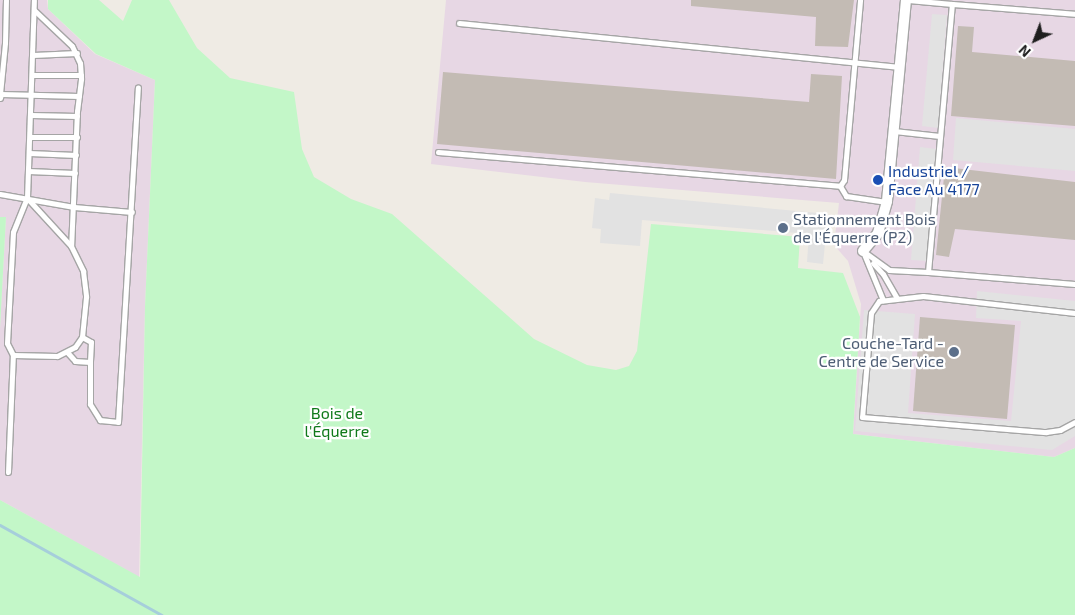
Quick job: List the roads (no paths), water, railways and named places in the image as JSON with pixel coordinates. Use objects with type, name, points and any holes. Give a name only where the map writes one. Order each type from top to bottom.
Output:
[{"type":"street","points":[[863,251],[878,232],[887,202],[907,0]]},
{"type":"lane","points":[[6,0],[3,19],[0,95],[79,96]]},
{"type":"lane","points":[[8,472],[13,355],[7,343],[13,232],[27,198],[33,75],[34,0]]},
{"type":"lane","points":[[840,186],[844,180],[860,0]]},
{"type":"lane","points":[[907,0],[1075,14]]},
{"type":"lane","points":[[928,272],[952,4]]},
{"type":"lane","points":[[34,10],[72,46],[77,54],[81,75],[77,116],[72,246]]},
{"type":"lane","points":[[459,24],[900,67]]},
{"type":"lane","points":[[33,55],[77,54]]},
{"type":"lane","points":[[33,75],[81,75]]},
{"type":"lane","points":[[82,337],[91,342],[90,404],[100,420],[118,422],[138,88]]},
{"type":"lane","points":[[31,115],[77,116]]},
{"type":"lane","points":[[894,131],[940,136]]},
{"type":"lane","points":[[30,137],[77,138]]},
{"type":"lane","points":[[438,152],[840,186]]},
{"type":"lane","points":[[29,154],[76,155]]},
{"type":"lane","points":[[28,171],[75,173]]},
{"type":"lane","points":[[840,186],[843,193],[848,196],[887,202]]},
{"type":"lane","points":[[0,194],[74,207],[132,212]]},
{"type":"lane","points":[[13,355],[50,357],[67,352],[75,347],[82,337],[85,280],[81,263],[72,246],[27,198]]},
{"type":"lane","points":[[863,251],[889,270],[1075,284]]},
{"type":"lane","points":[[863,251],[883,274],[897,298]]},
{"type":"lane","points":[[863,251],[882,300]]},
{"type":"lane","points":[[1075,313],[932,297],[882,300],[876,303],[871,313],[862,417],[1046,432],[1060,430],[1075,422]]},
{"type":"lane","points":[[67,352],[75,360],[90,362]]},
{"type":"waterway","points":[[0,525],[162,615]]},
{"type":"place","name":"Industriel / Face Au 4177","points":[[878,180]]},
{"type":"place","name":"Stationnement Bois de l'Équerre (P2)","points":[[783,228]]},
{"type":"place","name":"Couche-Tard - Centre de Service","points":[[954,352]]},
{"type":"park label","name":"Bois de l'Équerre","points":[[337,422]]}]
